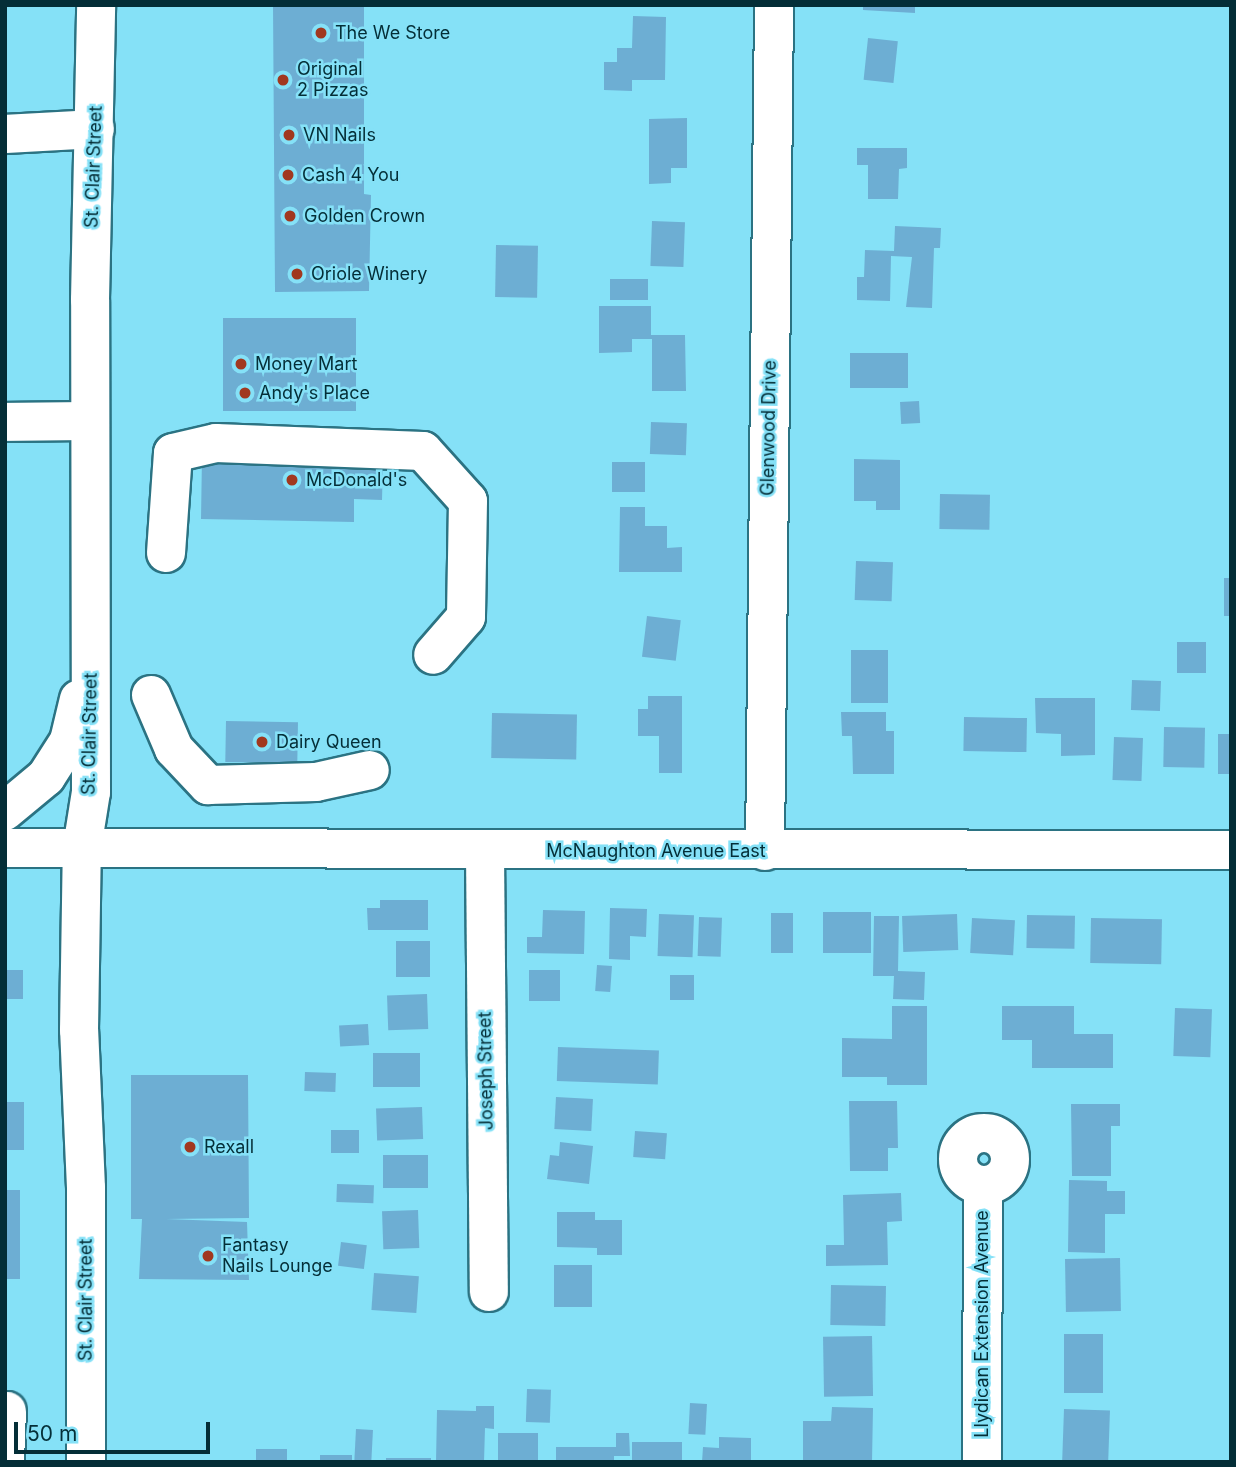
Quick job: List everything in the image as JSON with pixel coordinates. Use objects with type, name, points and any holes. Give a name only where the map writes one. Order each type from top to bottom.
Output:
[{"type":"main road","name":"St. Clair Street","points":[[86,1462],[86,1188],[79,1030],[82,848],[91,792],[90,421],[96,5]]},
{"type":"main road","name":"Glenwood Drive","points":[[765,851],[774,5]]},
{"type":"main road","points":[[5,134],[95,129]]},
{"type":"main road","points":[[5,422],[90,421]]},
{"type":"main road","points":[[166,553],[173,453],[216,443],[423,452],[468,501],[466,617],[433,655]]},
{"type":"main road","points":[[5,811],[46,777],[69,741],[90,656]]},
{"type":"main road","points":[[151,695],[174,749],[208,785],[316,782],[370,770]]},
{"type":"main road","name":"McNaughton Avenue East","points":[[5,848],[485,851],[1231,850]]},
{"type":"main road","name":"Joseph Street","points":[[485,851],[489,1292]]},
{"type":"main road","name":"Llydican Extension Avenue","points":[[982,1462],[983,1186]]},
{"type":"main road","points":[[5,1460],[7,1410]]},
{"type":"building","points":[[273,5],[364,5],[364,194],[371,195],[369,291],[275,292]]},
{"type":"building","points":[[863,5],[915,5],[915,13],[863,10]]},
{"type":"building","points":[[633,16],[666,17],[665,80],[632,80],[632,91],[604,90],[604,62],[617,62],[617,48],[632,48]]},
{"type":"building","points":[[868,38],[898,41],[893,83],[864,80]]},
{"type":"building","points":[[687,118],[687,168],[671,168],[671,183],[649,184],[649,119]]},
{"type":"building","points":[[857,148],[907,148],[907,168],[899,169],[898,199],[868,199],[868,165],[857,165]]},
{"type":"building","points":[[652,221],[685,222],[683,267],[650,266]]},
{"type":"building","points":[[895,226],[941,228],[940,248],[934,248],[932,308],[906,307],[912,257],[891,256],[890,301],[857,300],[857,277],[864,277],[865,250],[894,251]]},
{"type":"building","points":[[496,245],[538,246],[537,298],[495,297]]},
{"type":"building","points":[[610,279],[648,279],[648,300],[610,300]]},
{"type":"building","points":[[599,306],[651,306],[651,335],[685,335],[686,391],[652,391],[652,339],[632,339],[632,352],[599,353]]},
{"type":"building","points":[[223,318],[356,318],[356,411],[223,411]]},
{"type":"building","points":[[850,353],[908,353],[908,388],[850,388]]},
{"type":"building","points":[[919,401],[920,423],[901,424],[900,402]]},
{"type":"building","points":[[651,422],[687,423],[686,455],[650,454]]},
{"type":"building","name":"McDonald's","points":[[202,456],[383,460],[382,500],[354,499],[354,522],[201,519]]},
{"type":"building","points":[[854,459],[900,460],[900,510],[876,510],[876,501],[854,501]]},
{"type":"building","points":[[612,462],[645,462],[645,492],[612,492]]},
{"type":"building","points":[[940,494],[990,495],[989,530],[939,529]]},
{"type":"building","points":[[620,507],[645,507],[645,526],[667,526],[667,548],[682,547],[682,572],[619,572]]},
{"type":"building","points":[[856,561],[893,562],[892,601],[855,600]]},
{"type":"building","points":[[1224,578],[1231,578],[1231,616],[1224,616]]},
{"type":"building","points":[[647,616],[681,620],[676,661],[642,657]]},
{"type":"building","points":[[1177,642],[1206,642],[1206,673],[1177,673]]},
{"type":"building","points":[[851,650],[888,650],[888,703],[851,703]]},
{"type":"building","points":[[1132,680],[1161,681],[1160,711],[1131,710]]},
{"type":"building","points":[[648,696],[682,696],[682,773],[659,773],[659,736],[638,736],[638,709],[648,709]]},
{"type":"building","points":[[1035,698],[1095,698],[1095,755],[1061,756],[1061,734],[1036,733]]},
{"type":"building","points":[[841,712],[886,712],[886,731],[894,731],[894,774],[853,774],[852,736],[842,736]]},
{"type":"building","points":[[492,713],[577,714],[576,759],[491,758]]},
{"type":"building","points":[[964,717],[1027,718],[1026,752],[963,751]]},
{"type":"building","name":"Dairy Queen","points":[[226,721],[298,722],[297,763],[225,762]]},
{"type":"building","points":[[1164,727],[1205,728],[1204,768],[1163,767]]},
{"type":"building","points":[[1218,734],[1231,734],[1231,774],[1218,774]]},
{"type":"building","points":[[1114,737],[1143,738],[1141,781],[1112,780]]},
{"type":"building","points":[[380,900],[428,900],[428,930],[368,930],[367,908],[380,908]]},
{"type":"building","points":[[610,908],[647,909],[646,937],[630,936],[630,960],[609,959]]},
{"type":"building","points":[[543,910],[585,911],[584,954],[527,953],[527,937],[542,937]]},
{"type":"building","points":[[823,912],[871,912],[871,953],[823,953]]},
{"type":"building","points":[[771,913],[793,913],[793,953],[771,953]]},
{"type":"building","points":[[659,914],[694,915],[693,957],[658,956]]},
{"type":"building","points":[[957,914],[958,950],[903,952],[902,916]]},
{"type":"building","points":[[1027,915],[1075,916],[1074,949],[1026,948]]},
{"type":"building","points":[[874,916],[899,916],[898,971],[925,972],[924,1000],[893,999],[894,976],[873,976]]},
{"type":"building","points":[[699,917],[722,918],[721,957],[698,956]]},
{"type":"building","points":[[972,918],[1015,920],[1013,955],[970,953]]},
{"type":"building","points":[[1091,918],[1162,919],[1161,964],[1090,963]]},
{"type":"building","points":[[396,941],[430,941],[430,977],[396,977]]},
{"type":"building","points":[[597,965],[612,966],[610,992],[595,991]]},
{"type":"building","points":[[5,970],[23,970],[23,999],[5,999]]},
{"type":"building","points":[[529,970],[560,970],[560,1001],[529,1001]]},
{"type":"building","points":[[670,975],[694,975],[694,1000],[670,1000]]},
{"type":"building","points":[[427,994],[428,1029],[388,1030],[387,995]]},
{"type":"building","points":[[892,1006],[927,1006],[927,1085],[887,1085],[887,1077],[842,1077],[842,1038],[892,1039]]},
{"type":"building","points":[[1002,1006],[1074,1006],[1074,1034],[1113,1034],[1113,1068],[1032,1068],[1032,1040],[1002,1040]]},
{"type":"building","points":[[1175,1008],[1212,1009],[1210,1057],[1173,1056]]},
{"type":"building","points":[[368,1024],[369,1045],[340,1046],[339,1026]]},
{"type":"building","points":[[558,1047],[659,1051],[658,1085],[557,1081]]},
{"type":"building","points":[[373,1053],[420,1053],[420,1087],[373,1087]]},
{"type":"building","points":[[305,1072],[336,1073],[335,1092],[304,1091]]},
{"type":"building","name":"Rexall","points":[[131,1075],[248,1075],[249,1218],[166,1219],[247,1222],[249,1280],[139,1279],[142,1219],[131,1219]]},
{"type":"building","points":[[556,1097],[593,1099],[591,1131],[554,1129]]},
{"type":"building","points":[[849,1101],[897,1101],[898,1148],[888,1148],[888,1171],[850,1171]]},
{"type":"building","points":[[5,1102],[24,1102],[24,1150],[5,1150]]},
{"type":"building","points":[[1071,1104],[1120,1104],[1120,1126],[1111,1126],[1111,1176],[1072,1176]]},
{"type":"building","points":[[422,1107],[423,1139],[377,1141],[376,1109]]},
{"type":"building","points":[[331,1130],[359,1130],[359,1153],[331,1153]]},
{"type":"building","points":[[635,1131],[667,1133],[665,1159],[633,1157]]},
{"type":"building","points":[[560,1142],[593,1146],[589,1184],[547,1179],[550,1155],[559,1156]]},
{"type":"building","points":[[383,1155],[428,1155],[428,1188],[383,1188]]},
{"type":"building","points":[[1069,1180],[1107,1181],[1107,1191],[1125,1191],[1125,1214],[1105,1214],[1105,1253],[1068,1252]]},
{"type":"building","points":[[337,1184],[374,1185],[373,1203],[336,1202]]},
{"type":"building","points":[[5,1190],[20,1190],[20,1279],[5,1279]]},
{"type":"building","points":[[901,1193],[902,1221],[887,1222],[888,1265],[826,1266],[826,1245],[844,1245],[843,1195]]},
{"type":"building","points":[[418,1210],[419,1248],[383,1249],[382,1211]]},
{"type":"building","points":[[557,1212],[595,1212],[595,1220],[622,1220],[622,1255],[597,1255],[597,1248],[557,1247]]},
{"type":"building","points":[[341,1242],[367,1245],[364,1269],[338,1266]]},
{"type":"building","points":[[1120,1258],[1121,1311],[1066,1312],[1065,1259]]},
{"type":"building","points":[[554,1265],[592,1265],[592,1307],[554,1307]]},
{"type":"building","points":[[374,1273],[419,1276],[416,1313],[371,1310]]},
{"type":"building","points":[[831,1285],[886,1286],[885,1326],[830,1325]]},
{"type":"building","points":[[1064,1334],[1103,1334],[1103,1393],[1064,1393]]},
{"type":"building","points":[[872,1336],[873,1396],[824,1397],[823,1337]]},
{"type":"building","points":[[527,1389],[551,1390],[550,1423],[526,1422]]},
{"type":"building","points":[[690,1403],[707,1404],[705,1435],[688,1434]]},
{"type":"building","points":[[476,1406],[494,1406],[494,1429],[485,1428],[484,1462],[436,1462],[437,1410],[476,1411]]},
{"type":"building","points":[[832,1407],[873,1408],[872,1462],[803,1462],[803,1421],[831,1421]]},
{"type":"building","points":[[1064,1409],[1110,1411],[1108,1462],[1062,1462]]},
{"type":"building","points":[[356,1429],[373,1430],[371,1462],[354,1462]]},
{"type":"building","points":[[498,1433],[538,1433],[538,1462],[498,1462]]},
{"type":"building","points":[[616,1433],[629,1433],[630,1456],[614,1456],[614,1462],[556,1462],[556,1447],[616,1447]]},
{"type":"building","points":[[719,1437],[751,1438],[751,1462],[702,1462],[703,1447],[719,1448]]},
{"type":"building","points":[[632,1442],[682,1442],[682,1462],[632,1462]]},
{"type":"building","points":[[256,1449],[287,1449],[287,1462],[256,1462]]},
{"type":"building","points":[[320,1455],[352,1455],[352,1462],[320,1462]]},
{"type":"building","points":[[386,1458],[431,1458],[431,1462],[386,1462]]},
{"type":"place","name":"The We Store","points":[[321,33]]},
{"type":"place","name":"Original 2 Pizzas","points":[[283,80]]},
{"type":"place","name":"VN Nails","points":[[289,135]]},
{"type":"place","name":"Cash 4 You","points":[[288,175]]},
{"type":"place","name":"Golden Crown","points":[[290,216]]},
{"type":"place","name":"Oriole Winery","points":[[297,274]]},
{"type":"place","name":"Money Mart","points":[[241,364]]},
{"type":"place","name":"Andy's Place","points":[[245,393]]},
{"type":"place","name":"McDonald's","points":[[292,480]]},
{"type":"place","name":"Dairy Queen","points":[[262,742]]},
{"type":"place","name":"Rexall","points":[[190,1147]]},
{"type":"place","name":"Fantasy Nails Lounge","points":[[208,1256]]}]
